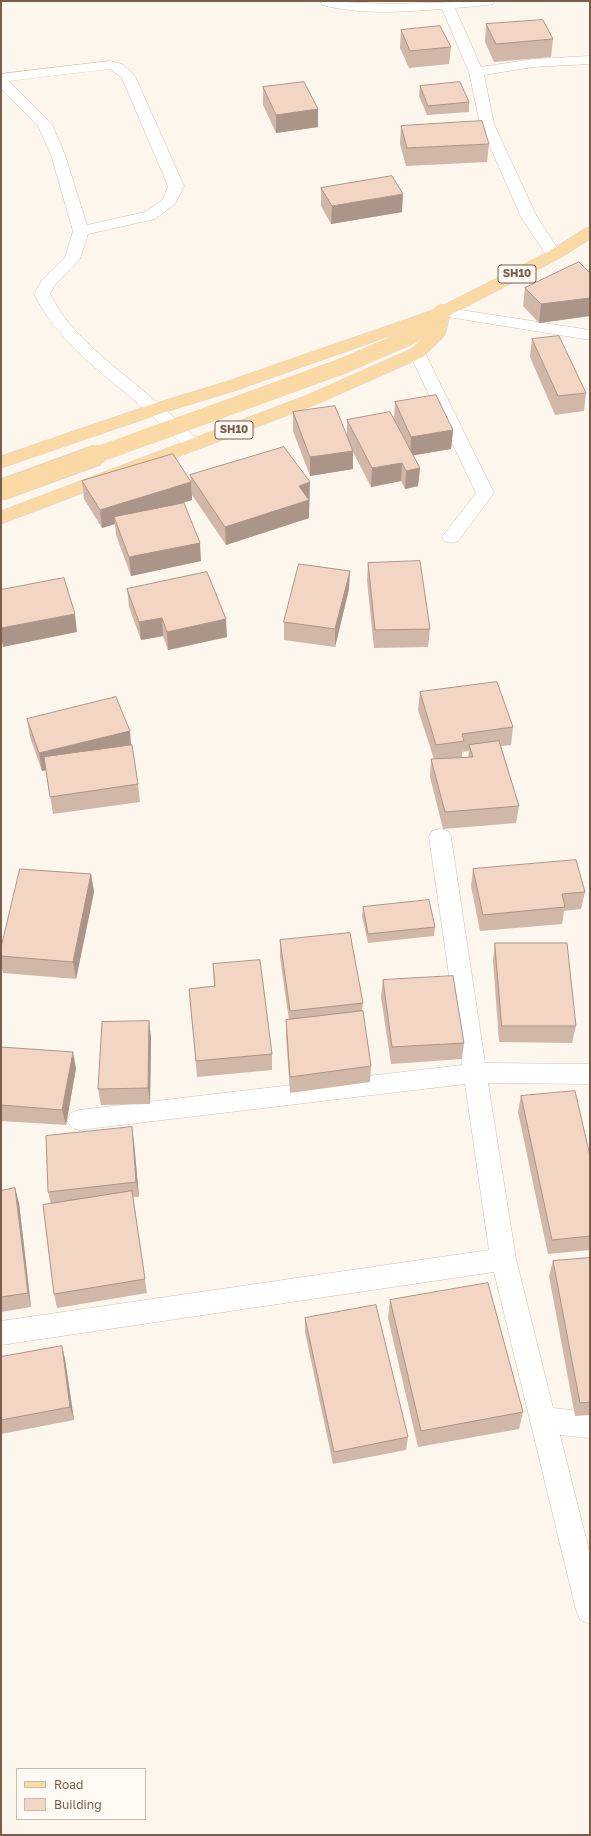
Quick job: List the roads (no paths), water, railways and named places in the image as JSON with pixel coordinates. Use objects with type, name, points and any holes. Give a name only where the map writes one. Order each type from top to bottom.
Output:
[{"type":"main road","name":"SH10","points":[[1,518],[311,400],[417,353],[437,335],[442,312],[554,255],[590,232]]},
{"type":"main road","points":[[1,462],[156,409],[230,386],[442,312]]},
{"type":"main road","points":[[1,490],[343,366],[412,336],[442,312]]},
{"type":"street","points":[[327,2],[350,7],[412,8],[488,1]]},
{"type":"street","points":[[447,5],[453,22],[476,72],[487,124],[529,218],[554,255]]},
{"type":"street","points":[[476,72],[533,63],[590,60]]},
{"type":"street","points":[[81,231],[150,216],[170,201],[176,186],[128,76],[117,67],[110,65],[1,80],[7,96],[44,124],[58,155],[81,231],[72,259],[48,283],[42,294],[48,310],[81,347],[156,409],[193,445]]},
{"type":"street","points":[[442,312],[590,335]]},
{"type":"street","points":[[417,353],[485,492],[451,537]]},
{"type":"street","points":[[440,837],[503,1259],[590,1610]]},
{"type":"street","points":[[79,1120],[476,1073],[590,1074]]},
{"type":"street","points":[[1,1332],[503,1259]]},
{"type":"street","points":[[544,1420],[590,1425]]}]
